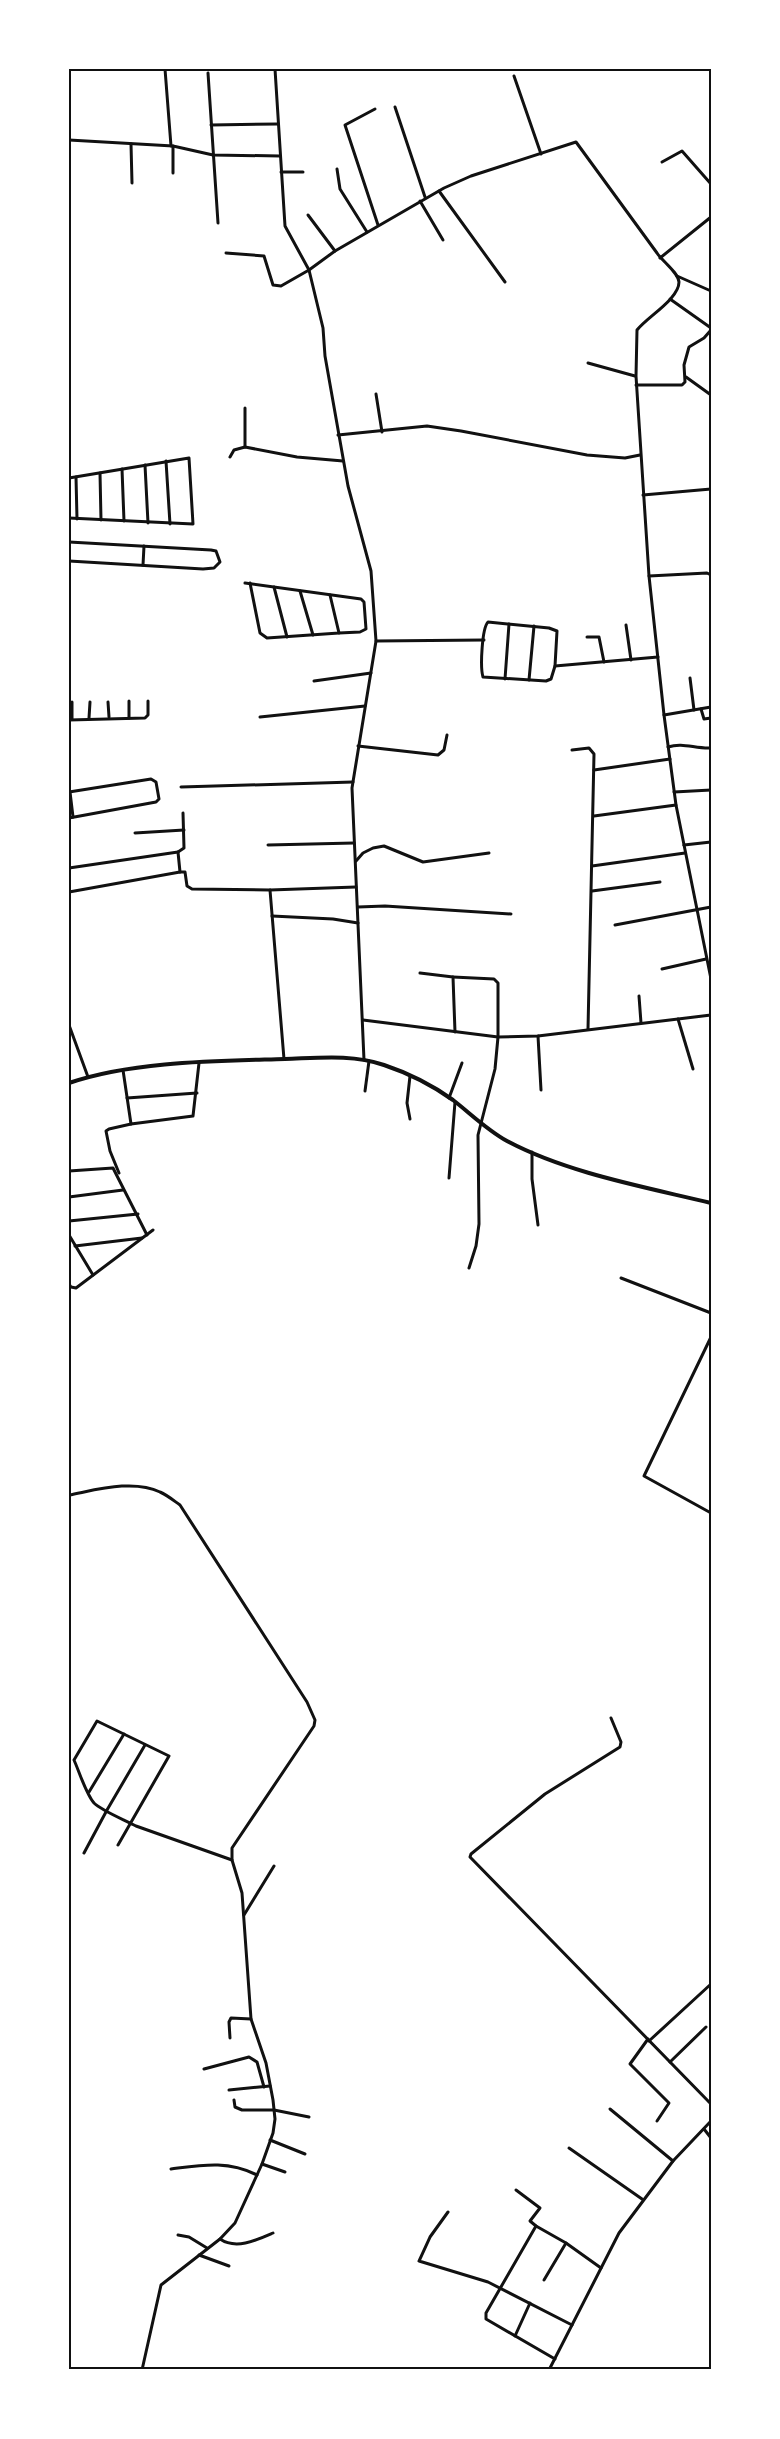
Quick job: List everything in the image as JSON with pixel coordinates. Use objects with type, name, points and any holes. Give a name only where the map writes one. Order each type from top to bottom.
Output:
[{"type":"main road","points":[[69,1083],[123,1070],[199,1063],[338,1058],[364,1060],[410,1076],[455,1102],[504,1139],[532,1152],[611,1178],[711,1203]]},
{"type":"street","points":[[165,69],[173,173]]},
{"type":"street","points":[[275,69],[285,226],[309,270],[323,328],[338,435],[351,502],[367,549],[371,570],[376,641],[353,782],[364,1060]]},
{"type":"street","points":[[208,73],[218,223]]},
{"type":"street","points":[[514,76],[541,154]]},
{"type":"street","points":[[395,108],[425,197]]},
{"type":"street","points":[[375,109],[345,126],[378,225]]},
{"type":"street","points":[[211,125],[278,124]]},
{"type":"street","points":[[69,141],[172,146],[213,154],[280,156]]},
{"type":"street","points":[[226,253],[264,256],[273,285],[276,287],[309,270],[335,251],[438,190],[471,176],[576,142],[660,258],[677,276],[711,291]]},
{"type":"street","points":[[131,144],[132,183]]},
{"type":"street","points":[[662,162],[682,152],[711,184]]},
{"type":"street","points":[[337,169],[340,189],[367,232]]},
{"type":"street","points":[[281,172],[303,172]]},
{"type":"street","points":[[438,190],[505,282]]},
{"type":"street","points":[[420,201],[442,240]]},
{"type":"street","points":[[308,215],[335,251]]},
{"type":"street","points":[[660,258],[711,217]]},
{"type":"street","points":[[677,276],[679,282],[677,289],[670,299],[637,330],[636,386],[649,576],[668,747],[676,805],[711,979]]},
{"type":"street","points":[[636,386],[682,385],[686,377],[684,365],[689,347],[704,338],[711,329],[670,299]]},
{"type":"street","points":[[588,363],[636,376]]},
{"type":"street","points":[[686,377],[711,395]]},
{"type":"street","points":[[376,394],[382,432]]},
{"type":"street","points":[[245,408],[245,447]]},
{"type":"street","points":[[338,435],[427,426],[587,455],[625,458],[640,455]]},
{"type":"street","points":[[230,457],[234,450],[245,447],[305,458],[343,461]]},
{"type":"street","points":[[69,478],[190,458],[192,524],[69,518]]},
{"type":"street","points":[[166,461],[170,524]]},
{"type":"street","points":[[145,465],[148,523]]},
{"type":"street","points":[[122,469],[124,521]]},
{"type":"street","points":[[100,473],[101,520]]},
{"type":"street","points":[[76,477],[77,519]]},
{"type":"street","points":[[643,495],[711,489]]},
{"type":"street","points":[[69,542],[211,550],[216,551],[220,562],[214,568],[203,569],[69,561]]},
{"type":"street","points":[[143,566],[144,546]]},
{"type":"street","points":[[649,576],[706,573],[711,575]]},
{"type":"street","points":[[245,583],[250,583],[330,594],[361,599],[364,602],[366,625],[363,631],[267,638],[260,633],[250,583]]},
{"type":"street","points":[[274,587],[287,637]]},
{"type":"street","points":[[300,590],[313,635]]},
{"type":"street","points":[[330,594],[339,633]]},
{"type":"street","points":[[488,622],[534,626],[557,631],[555,666],[551,679],[546,681],[483,676],[481,668],[485,624],[488,622]]},
{"type":"street","points":[[505,679],[509,624]]},
{"type":"street","points":[[366,625],[375,625]]},
{"type":"street","points":[[626,625],[631,660]]},
{"type":"street","points":[[529,680],[534,626]]},
{"type":"street","points":[[587,637],[599,637],[604,663]]},
{"type":"street","points":[[376,641],[484,640]]},
{"type":"street","points":[[555,666],[658,657]]},
{"type":"street","points":[[314,681],[372,673]]},
{"type":"street","points":[[690,678],[694,710]]},
{"type":"street","points":[[72,702],[70,719],[129,718],[147,717],[148,700]]},
{"type":"street","points":[[129,701],[129,718]]},
{"type":"street","points":[[89,718],[90,702]]},
{"type":"street","points":[[108,702],[108,717]]},
{"type":"street","points":[[260,717],[366,706]]},
{"type":"street","points":[[664,715],[711,707]]},
{"type":"street","points":[[701,709],[703,717],[711,718]]},
{"type":"street","points":[[358,746],[438,754],[444,750],[447,735]]},
{"type":"street","points":[[668,747],[679,743],[694,748],[711,748]]},
{"type":"street","points":[[572,750],[590,748],[593,750],[594,816],[588,1029]]},
{"type":"street","points":[[594,770],[670,759]]},
{"type":"street","points":[[151,779],[156,782],[158,797],[156,802],[71,818],[69,792],[151,779]]},
{"type":"street","points":[[181,787],[353,782]]},
{"type":"street","points":[[674,792],[711,790]]},
{"type":"street","points":[[594,816],[676,805]]},
{"type":"street","points":[[69,868],[178,852],[184,848],[183,813]]},
{"type":"street","points":[[135,833],[184,830]]},
{"type":"street","points":[[684,844],[711,842]]},
{"type":"street","points":[[268,845],[354,843]]},
{"type":"street","points":[[355,862],[363,853],[384,846],[423,862],[489,853]]},
{"type":"street","points":[[178,852],[180,872]]},
{"type":"street","points":[[592,866],[685,853]]},
{"type":"street","points":[[69,892],[180,872],[186,873],[187,886],[192,889],[270,890],[356,887]]},
{"type":"street","points":[[592,891],[660,882]]},
{"type":"street","points":[[270,890],[284,1059]]},
{"type":"street","points":[[357,907],[385,906],[511,914]]},
{"type":"street","points":[[615,925],[711,907]]},
{"type":"street","points":[[272,916],[333,919],[358,923]]},
{"type":"street","points":[[662,969],[706,959]]},
{"type":"street","points":[[420,974],[497,980],[498,1037],[495,1069],[480,1123],[479,1224],[476,1246],[469,1268]]},
{"type":"street","points":[[453,977],[455,1032]]},
{"type":"street","points":[[639,996],[640,1023]]},
{"type":"street","points":[[363,1020],[498,1037],[538,1036],[711,1015]]},
{"type":"street","points":[[678,1019],[693,1069]]},
{"type":"street","points":[[69,1025],[88,1077]]},
{"type":"street","points":[[538,1036],[541,1090]]},
{"type":"street","points":[[365,1091],[369,1061]]},
{"type":"street","points":[[118,1173],[110,1151],[107,1130],[131,1124],[192,1117],[197,1093],[199,1063]]},
{"type":"street","points":[[449,1098],[462,1063]]},
{"type":"street","points":[[123,1070],[131,1124]]},
{"type":"street","points":[[410,1076],[407,1103],[410,1119]]},
{"type":"street","points":[[126,1098],[197,1093]]},
{"type":"street","points":[[449,1178],[455,1102]]},
{"type":"street","points":[[532,1152],[532,1179],[538,1225]]},
{"type":"street","points":[[69,1171],[111,1167],[123,1190],[129,1196],[147,1234]]},
{"type":"street","points":[[69,1197],[123,1190]]},
{"type":"street","points":[[69,1221],[138,1214]]},
{"type":"street","points":[[69,1284],[76,1288],[153,1230]]},
{"type":"street","points":[[69,1235],[93,1275]]},
{"type":"street","points":[[75,1246],[142,1238]]},
{"type":"street","points":[[621,1278],[711,1313]]},
{"type":"street","points":[[711,1337],[644,1476],[711,1513]]},
{"type":"street","points":[[69,1495],[93,1490],[142,1487],[161,1492],[180,1505],[316,1722],[234,1842],[232,1860],[242,1893],[251,2019],[266,2063],[274,2110],[270,2140],[235,2223],[219,2239],[161,2285],[142,2370]]},
{"type":"street","points":[[611,1718],[621,1742],[620,1747],[545,1794],[470,1856],[471,1860],[711,2104]]},
{"type":"street","points":[[118,1845],[130,1823],[169,1756],[97,1721],[74,1760],[94,1803],[130,1823],[232,1860]]},
{"type":"street","points":[[89,1792],[124,1734]]},
{"type":"street","points":[[84,1853],[145,1745]]},
{"type":"street","points":[[244,1915],[274,1866]]},
{"type":"street","points":[[657,2121],[669,2103],[630,2064],[648,2040],[711,1984]]},
{"type":"street","points":[[230,2038],[231,2018],[251,2019]]},
{"type":"street","points":[[670,2062],[706,2027]]},
{"type":"street","points":[[204,2068],[249,2057],[257,2062],[264,2087]]},
{"type":"street","points":[[229,2090],[270,2086]]},
{"type":"street","points":[[234,2100],[237,2109],[274,2110],[309,2117]]},
{"type":"street","points":[[610,2109],[673,2161]]},
{"type":"street","points":[[549,2370],[619,2233],[642,2199],[673,2161],[711,2121]]},
{"type":"street","points":[[704,2130],[710,2136]]},
{"type":"street","points":[[270,2140],[305,2154]]},
{"type":"street","points":[[570,2148],[642,2199]]},
{"type":"street","points":[[262,2163],[285,2172]]},
{"type":"street","points":[[171,2169],[211,2164],[228,2165],[257,2175]]},
{"type":"street","points":[[516,2190],[540,2208],[530,2221],[601,2268]]},
{"type":"street","points":[[448,2212],[430,2237],[419,2261],[500,2288],[572,2325]]},
{"type":"street","points":[[536,2226],[486,2313],[486,2319],[555,2359]]},
{"type":"street","points":[[219,2239],[227,2244],[245,2243],[273,2233]]},
{"type":"street","points":[[178,2235],[189,2237],[207,2248]]},
{"type":"street","points":[[544,2280],[566,2243]]},
{"type":"street","points":[[199,2255],[229,2266]]},
{"type":"street","points":[[515,2336],[530,2303]]}]
